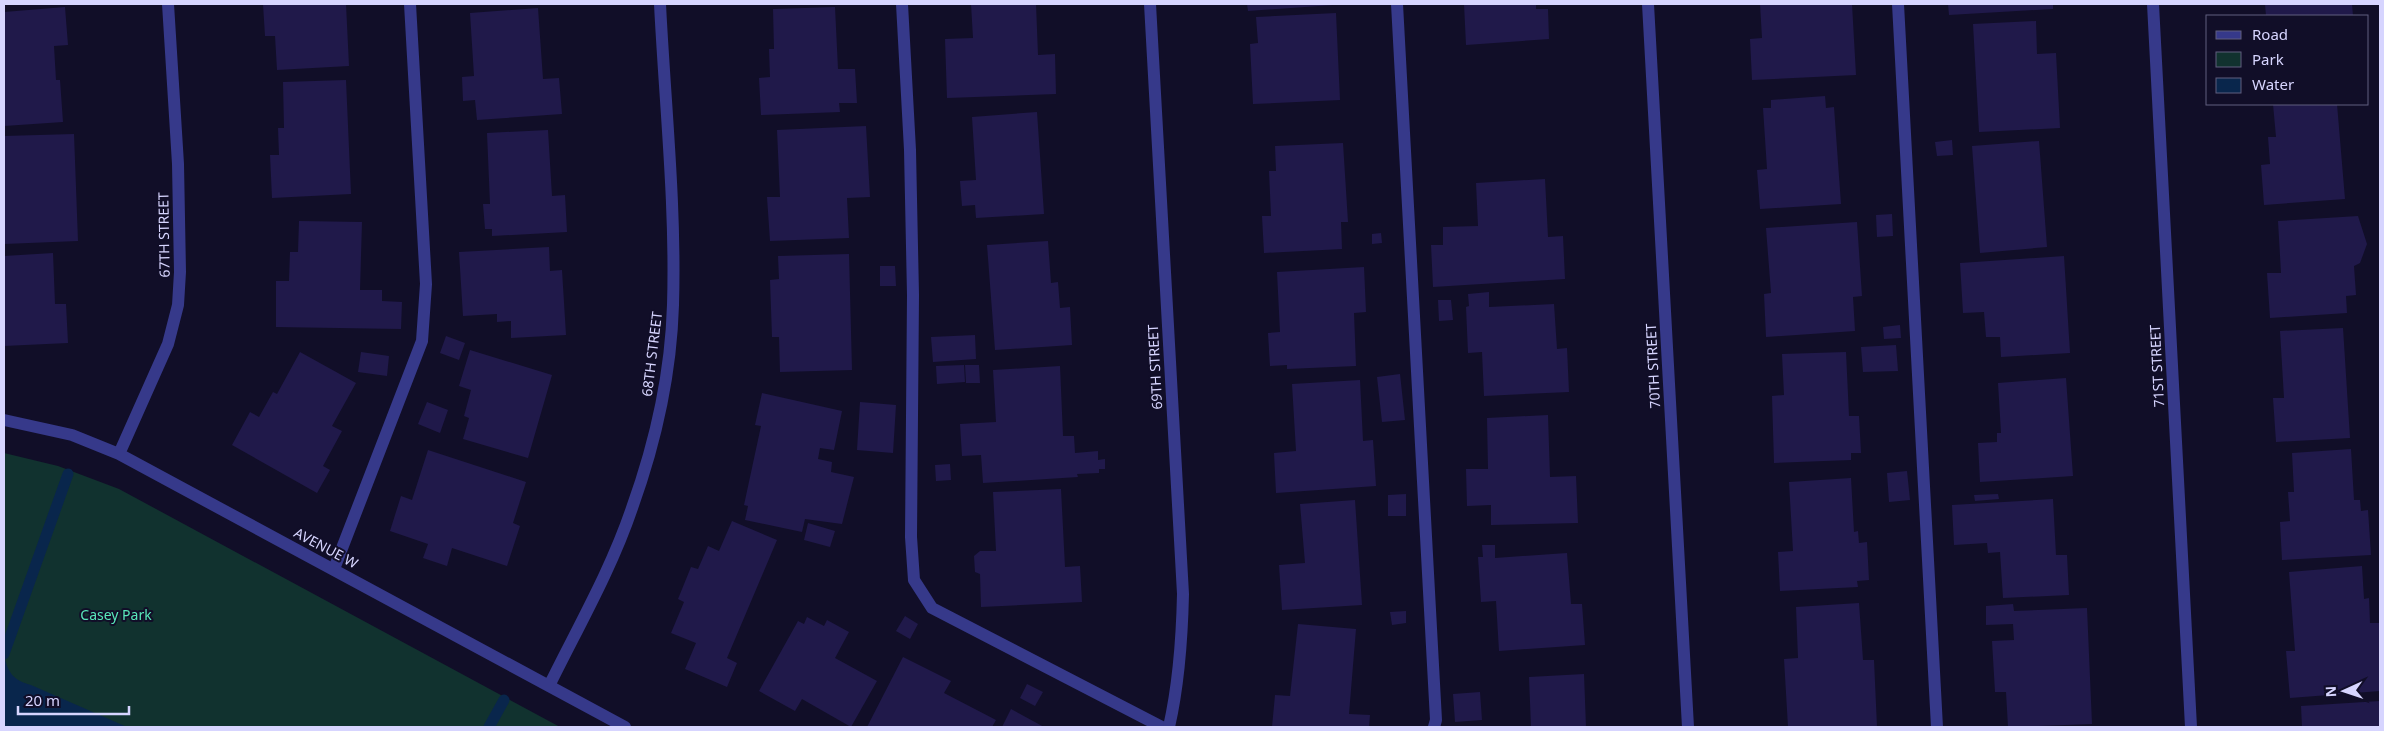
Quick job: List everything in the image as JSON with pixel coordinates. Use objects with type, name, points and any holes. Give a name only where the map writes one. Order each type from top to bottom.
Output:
[{"type":"street","name":"67TH STREET","points":[[119,454],[168,344],[178,305],[180,272],[178,164],[168,4]]},
{"type":"street","points":[[334,569],[422,341],[426,284],[410,4]]},
{"type":"street","name":"68TH STREET","points":[[549,686],[615,553],[632,508],[661,402],[673,307],[673,239],[660,4]]},
{"type":"street","points":[[902,4],[910,150],[913,295],[911,537],[914,580],[932,608],[1162,727]]},
{"type":"street","name":"69TH STREET","points":[[1150,4],[1182,594],[1182,646],[1177,694],[1169,727]]},
{"type":"street","points":[[1397,4],[1436,720],[1434,727]]},
{"type":"street","name":"70TH STREET","points":[[1648,4],[1688,727]]},
{"type":"street","points":[[1898,4],[1937,727]]},
{"type":"street","name":"71ST STREET","points":[[2153,4],[2191,727]]},
{"type":"street","name":"AVENUE W","points":[[4,420],[72,435],[119,454],[625,727]]},
{"type":"green space","name":"Casey Park","points":[[4,453],[58,466],[119,489],[560,727],[4,727]]},
{"type":"water","points":[[4,655],[7,667],[12,675],[20,681],[127,727],[4,727]]},
{"type":"building","points":[[263,4],[346,4],[349,66],[277,70],[275,36],[265,36]]},
{"type":"building","points":[[971,4],[1036,4],[1038,55],[1055,54],[1056,94],[947,98],[945,39],[973,38]]},
{"type":"building","points":[[1247,4],[1333,4],[1333,5],[1248,11]]},
{"type":"building","points":[[1464,4],[1536,4],[1536,9],[1548,9],[1549,39],[1466,45]]},
{"type":"building","points":[[1760,4],[1852,4],[1856,75],[1752,80],[1750,39],[1762,38]]},
{"type":"building","points":[[1948,4],[2053,4],[2053,9],[1949,15]]},
{"type":"building","points":[[2265,4],[2352,4],[2353,15],[2266,15]]},
{"type":"building","points":[[65,7],[68,45],[54,46],[56,80],[60,80],[63,122],[4,126],[4,12]]},
{"type":"building","points":[[835,7],[838,69],[855,69],[857,103],[839,103],[840,112],[761,115],[759,78],[770,77],[769,49],[774,49],[773,9]]},
{"type":"building","points":[[538,8],[543,79],[559,78],[562,114],[477,120],[475,100],[463,101],[462,77],[474,76],[470,13]]},
{"type":"building","points":[[1336,13],[1340,100],[1253,104],[1250,44],[1258,43],[1256,17]]},
{"type":"building","points":[[2036,21],[2037,54],[2056,53],[2060,128],[1979,132],[1973,24]]},
{"type":"building","points":[[346,80],[351,194],[272,198],[270,155],[279,155],[278,128],[284,128],[283,82]]},
{"type":"building","points":[[1825,96],[1826,108],[1834,107],[1841,204],[1760,209],[1757,170],[1767,169],[1763,108],[1771,108],[1771,100]]},
{"type":"building","points":[[2273,105],[2337,105],[2345,199],[2264,205],[2261,165],[2270,164],[2268,137],[2276,137]]},
{"type":"building","points":[[1037,112],[1044,214],[976,218],[975,205],[962,206],[960,181],[976,180],[972,117]]},
{"type":"building","points":[[866,126],[870,197],[847,198],[849,238],[770,241],[767,197],[780,197],[777,130]]},
{"type":"building","points":[[548,130],[552,196],[565,195],[567,232],[492,236],[492,229],[485,229],[483,204],[490,204],[487,133]]},
{"type":"building","points":[[74,134],[78,241],[4,244],[4,136]]},
{"type":"building","points":[[1952,140],[1953,155],[1937,156],[1935,142]]},
{"type":"building","points":[[2039,141],[2047,247],[1980,253],[1972,146]]},
{"type":"building","points":[[1343,143],[1348,222],[1341,222],[1342,249],[1264,253],[1262,216],[1271,216],[1269,171],[1276,171],[1275,146]]},
{"type":"building","points":[[1545,179],[1548,237],[1563,236],[1565,279],[1433,287],[1431,245],[1443,245],[1443,227],[1478,226],[1476,183]]},
{"type":"building","points":[[1892,214],[1893,236],[1877,237],[1876,215]]},
{"type":"building","points":[[2358,216],[2367,244],[2360,263],[2354,266],[2356,295],[2346,296],[2347,313],[2270,318],[2267,273],[2281,273],[2278,221]]},
{"type":"building","points":[[299,221],[362,222],[360,290],[382,290],[382,301],[402,302],[401,329],[276,327],[276,281],[289,281],[290,252],[298,252]]},
{"type":"building","points":[[1857,222],[1862,296],[1853,297],[1855,331],[1766,337],[1764,294],[1771,293],[1766,228]]},
{"type":"building","points":[[1381,233],[1382,243],[1372,244],[1372,234]]},
{"type":"building","points":[[1048,241],[1051,283],[1058,282],[1060,308],[1070,307],[1072,345],[995,350],[987,245]]},
{"type":"building","points":[[549,247],[550,271],[562,270],[566,335],[511,338],[511,321],[497,322],[497,314],[463,316],[459,252]]},
{"type":"building","points":[[53,253],[55,304],[66,304],[68,343],[4,346],[4,256]]},
{"type":"building","points":[[849,254],[852,370],[780,372],[779,337],[772,337],[770,280],[779,279],[778,256]]},
{"type":"building","points":[[2064,256],[2070,353],[2001,357],[2000,337],[1986,337],[1984,312],[1963,313],[1960,263]]},
{"type":"building","points":[[880,266],[895,266],[896,286],[880,286]]},
{"type":"building","points":[[1364,267],[1366,312],[1354,313],[1356,366],[1287,369],[1287,365],[1270,366],[1268,333],[1280,332],[1277,272]]},
{"type":"building","points":[[1489,292],[1489,307],[1554,304],[1557,349],[1567,348],[1569,392],[1484,396],[1482,352],[1468,353],[1466,307],[1469,306],[1468,294]]},
{"type":"building","points":[[1438,300],[1451,300],[1453,320],[1439,321]]},
{"type":"building","points":[[1900,325],[1901,338],[1884,339],[1883,327]]},
{"type":"building","points":[[2343,328],[2350,438],[2276,442],[2273,398],[2284,398],[2280,331]]},
{"type":"building","points":[[975,335],[976,359],[933,362],[931,337]]},
{"type":"building","points":[[446,336],[465,343],[459,360],[440,353]]},
{"type":"building","points":[[1896,345],[1898,371],[1863,372],[1861,347]]},
{"type":"building","points":[[470,350],[552,375],[528,458],[463,439],[469,418],[464,416],[471,390],[459,386]]},
{"type":"building","points":[[300,352],[356,383],[332,426],[342,431],[323,466],[330,470],[317,493],[232,445],[250,412],[259,417],[273,392],[277,394]]},
{"type":"building","points":[[361,352],[389,356],[387,376],[358,372]]},
{"type":"building","points":[[1846,352],[1849,416],[1859,416],[1861,453],[1851,453],[1851,460],[1774,463],[1772,396],[1784,395],[1782,354]]},
{"type":"building","points":[[964,365],[965,382],[937,384],[936,366]]},
{"type":"building","points":[[965,365],[979,365],[980,383],[966,383]]},
{"type":"building","points":[[1060,366],[1063,436],[1074,436],[1075,453],[1098,451],[1098,460],[1105,459],[1105,469],[1099,469],[1099,473],[1077,474],[1078,477],[983,483],[981,455],[962,456],[960,424],[996,422],[993,370]]},
{"type":"building","points":[[1400,374],[1405,420],[1382,422],[1377,377]]},
{"type":"building","points":[[2066,378],[2073,476],[1980,482],[1978,443],[1997,442],[1997,433],[2001,433],[1998,383]]},
{"type":"building","points":[[1360,380],[1363,441],[1373,440],[1376,486],[1276,493],[1274,453],[1296,451],[1292,384]]},
{"type":"building","points":[[762,393],[842,411],[834,450],[820,448],[818,459],[832,462],[831,472],[854,477],[842,524],[805,519],[802,532],[745,520],[748,506],[744,505],[761,426],[755,425]]},
{"type":"building","points":[[427,402],[448,410],[440,433],[418,424]]},
{"type":"building","points":[[860,402],[896,405],[893,453],[857,450]]},
{"type":"building","points":[[1548,415],[1550,477],[1576,476],[1578,523],[1491,525],[1491,505],[1467,506],[1466,469],[1488,469],[1487,418]]},
{"type":"building","points":[[2351,449],[2354,500],[2360,500],[2361,511],[2368,510],[2371,555],[2282,560],[2280,522],[2290,521],[2288,492],[2294,492],[2292,453]]},
{"type":"building","points":[[428,450],[526,482],[513,523],[520,526],[507,566],[452,548],[447,566],[423,558],[428,544],[390,531],[401,496],[412,500]]},
{"type":"building","points":[[950,464],[951,480],[936,481],[935,465]]},
{"type":"building","points":[[1907,471],[1910,500],[1889,502],[1887,473]]},
{"type":"building","points":[[1851,478],[1854,532],[1858,531],[1859,543],[1867,542],[1869,580],[1857,581],[1858,587],[1780,591],[1778,552],[1793,551],[1789,482]]},
{"type":"building","points":[[1061,489],[1065,567],[1080,566],[1082,602],[981,607],[980,574],[975,572],[974,556],[980,551],[996,551],[993,492]]},
{"type":"building","points":[[1406,494],[1406,516],[1388,516],[1388,495]]},
{"type":"building","points":[[1998,494],[1999,499],[1975,501],[1974,495]]},
{"type":"building","points":[[2053,499],[2056,555],[2067,555],[2069,595],[2003,598],[2000,552],[1988,553],[1987,543],[1954,545],[1952,505]]},
{"type":"building","points":[[1355,500],[1362,605],[1282,610],[1279,565],[1305,563],[1300,504]]},
{"type":"building","points":[[732,521],[777,540],[727,658],[737,663],[727,687],[685,669],[696,643],[671,633],[684,602],[678,599],[691,567],[698,569],[708,546],[719,551]]},
{"type":"building","points":[[808,523],[835,531],[830,547],[804,540]]},
{"type":"building","points":[[1482,545],[1495,545],[1495,558],[1567,553],[1571,604],[1582,604],[1585,645],[1499,651],[1496,601],[1481,602],[1478,557],[1483,557]]},
{"type":"building","points":[[2362,566],[2364,599],[2369,598],[2370,623],[2380,623],[2380,691],[2290,698],[2286,651],[2295,651],[2289,572]]},
{"type":"building","points":[[1859,603],[1863,660],[1874,660],[1877,727],[1788,727],[1784,659],[1798,658],[1796,607]]},
{"type":"building","points":[[2013,604],[2014,611],[2087,608],[2092,724],[2008,727],[2006,692],[1995,692],[1992,641],[2014,640],[2013,624],[1986,625],[1986,606]]},
{"type":"building","points":[[1406,611],[1406,623],[1392,625],[1390,612]]},
{"type":"building","points":[[905,616],[918,624],[910,639],[896,631]]},
{"type":"building","points":[[807,617],[824,626],[827,620],[849,632],[835,658],[877,681],[851,727],[802,699],[795,711],[759,691],[798,621],[804,624]]},
{"type":"building","points":[[1298,624],[1356,629],[1349,714],[1370,715],[1369,727],[1272,727],[1275,695],[1290,696]]},
{"type":"building","points":[[903,657],[951,681],[944,693],[996,720],[992,727],[867,727]]},
{"type":"building","points":[[1584,674],[1586,727],[1531,727],[1529,677]]},
{"type":"building","points":[[1027,684],[1043,692],[1035,706],[1020,698]]},
{"type":"building","points":[[1480,692],[1482,720],[1455,722],[1453,694]]},
{"type":"building","points":[[2380,701],[2380,727],[2302,727],[2301,706]]},
{"type":"building","points":[[1011,709],[1044,727],[1002,727]]},
{"type":"waterway","points":[[4,654],[68,474]]},
{"type":"waterway","points":[[489,727],[504,700]]}]
